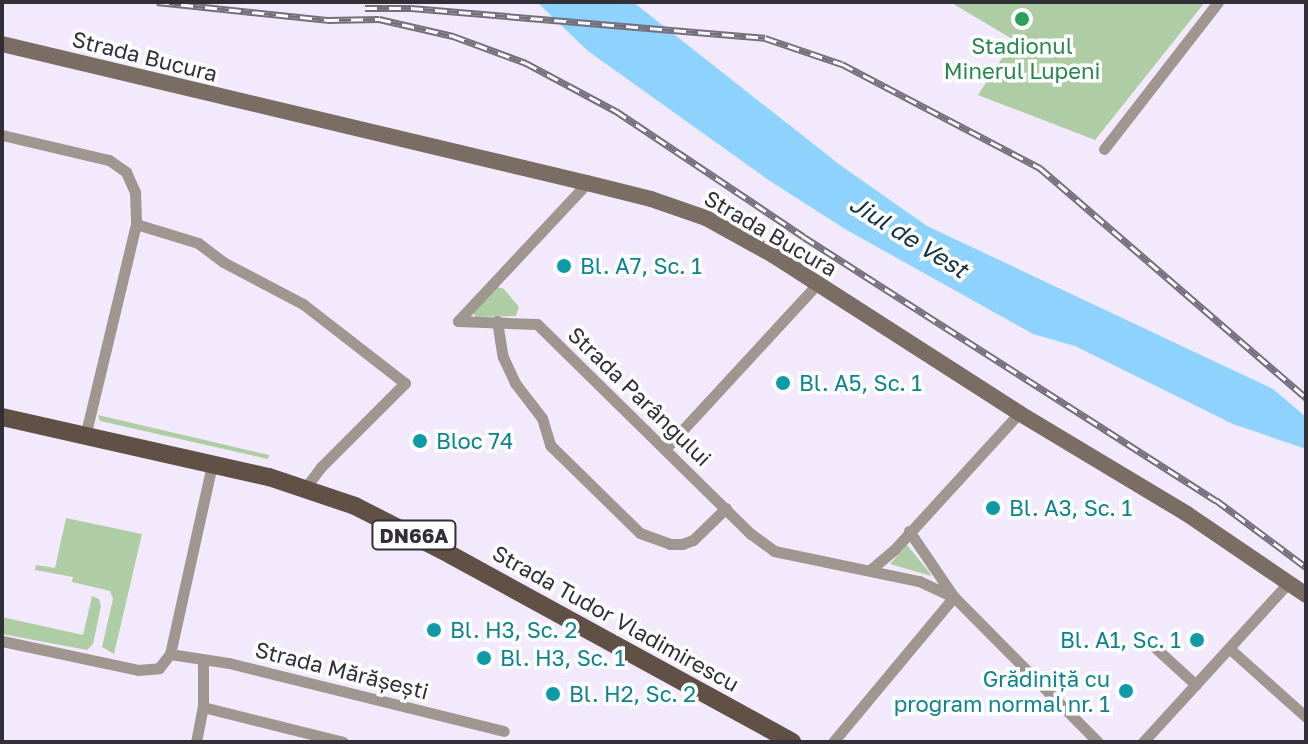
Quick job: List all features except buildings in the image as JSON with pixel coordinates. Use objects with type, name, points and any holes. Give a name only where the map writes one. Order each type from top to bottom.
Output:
[{"type":"main road","name":"Strada Bucura","points":[[2,44],[587,183],[651,199],[706,218],[1199,522],[1306,595]]},
{"type":"main road","name":"Strada Tudor Vladimirescu","points":[[2,417],[305,488],[402,529],[792,742]]},
{"type":"street","points":[[1104,149],[1218,2]]},
{"type":"street","points":[[2,135],[98,157],[126,172],[135,192],[136,224],[85,436]]},
{"type":"street","name":"Strada Parângului","points":[[587,183],[458,321],[537,324],[774,551],[938,587],[954,597]]},
{"type":"street","points":[[136,224],[198,243],[240,272],[303,304],[405,383],[305,488]]},
{"type":"street","points":[[665,449],[817,284]]},
{"type":"street","points":[[497,321],[503,357],[515,383],[542,418],[550,445],[640,533],[670,544],[682,544],[693,540],[726,508]]},
{"type":"street","points":[[870,570],[1019,413]]},
{"type":"street","points":[[168,658],[212,464]]},
{"type":"street","name":"Strada Parângului","points":[[909,531],[954,597],[1098,742]]},
{"type":"street","points":[[1143,742],[1289,582]]},
{"type":"street","points":[[833,742],[954,597]]},
{"type":"street","name":"Strada Mărășești","points":[[2,641],[138,670],[155,669],[168,658],[229,663],[504,731]]},
{"type":"street","points":[[1150,643],[1196,685]]},
{"type":"street","points":[[1230,649],[1306,717]]},
{"type":"street","points":[[196,742],[203,707],[203,660]]},
{"type":"street","points":[[203,707],[343,742]]},
{"type":"green space","points":[[950,2],[1205,2],[1095,140],[978,95],[1014,40]]},
{"type":"green space","points":[[497,287],[504,289],[519,307],[516,316],[476,317],[473,313]]},
{"type":"green space","points":[[98,415],[269,455],[268,459],[100,421]]},
{"type":"green space","points":[[66,518],[142,534],[114,654],[102,647],[113,599],[110,591],[72,582],[73,577],[35,570],[36,565],[55,568]]},
{"type":"green space","points":[[907,545],[930,573],[931,576],[890,564]]},
{"type":"green space","points":[[92,596],[99,599],[101,606],[93,644],[87,650],[2,634],[2,617],[83,635]]},
{"type":"water","name":"Jiul de Vest","points":[[537,2],[633,2],[840,165],[927,226],[1273,389],[1306,417],[1306,449],[1233,424],[1075,346],[1033,334],[845,229],[767,179],[588,51]]},
{"type":"railway","points":[[157,2],[327,20],[379,19],[453,36],[526,63],[616,111],[804,237],[1216,500],[1306,567]]},
{"type":"railway","points":[[365,8],[411,8],[765,38],[842,64],[1040,168],[1306,398]]},
{"type":"place","name":"Stadionul Minerul Lupeni","points":[[1022,19]]},
{"type":"place","name":"Bl. A7, Sc. 1","points":[[564,266]]},
{"type":"place","name":"Bl. A5, Sc. 1","points":[[783,383]]},
{"type":"place","name":"Bloc 74","points":[[420,441]]},
{"type":"place","name":"Bl. A3, Sc. 1","points":[[993,508]]},
{"type":"place","name":"Bl. H3, Sc. 2","points":[[434,630]]},
{"type":"place","name":"Bl. A1, Sc. 1","points":[[1197,640]]},
{"type":"place","name":"Bl. H3, Sc. 1","points":[[484,658]]},
{"type":"place","name":"Grădiniță cu program normal nr. 1","points":[[1126,691]]},
{"type":"place","name":"Bl. H2, Sc. 2","points":[[553,694]]}]
